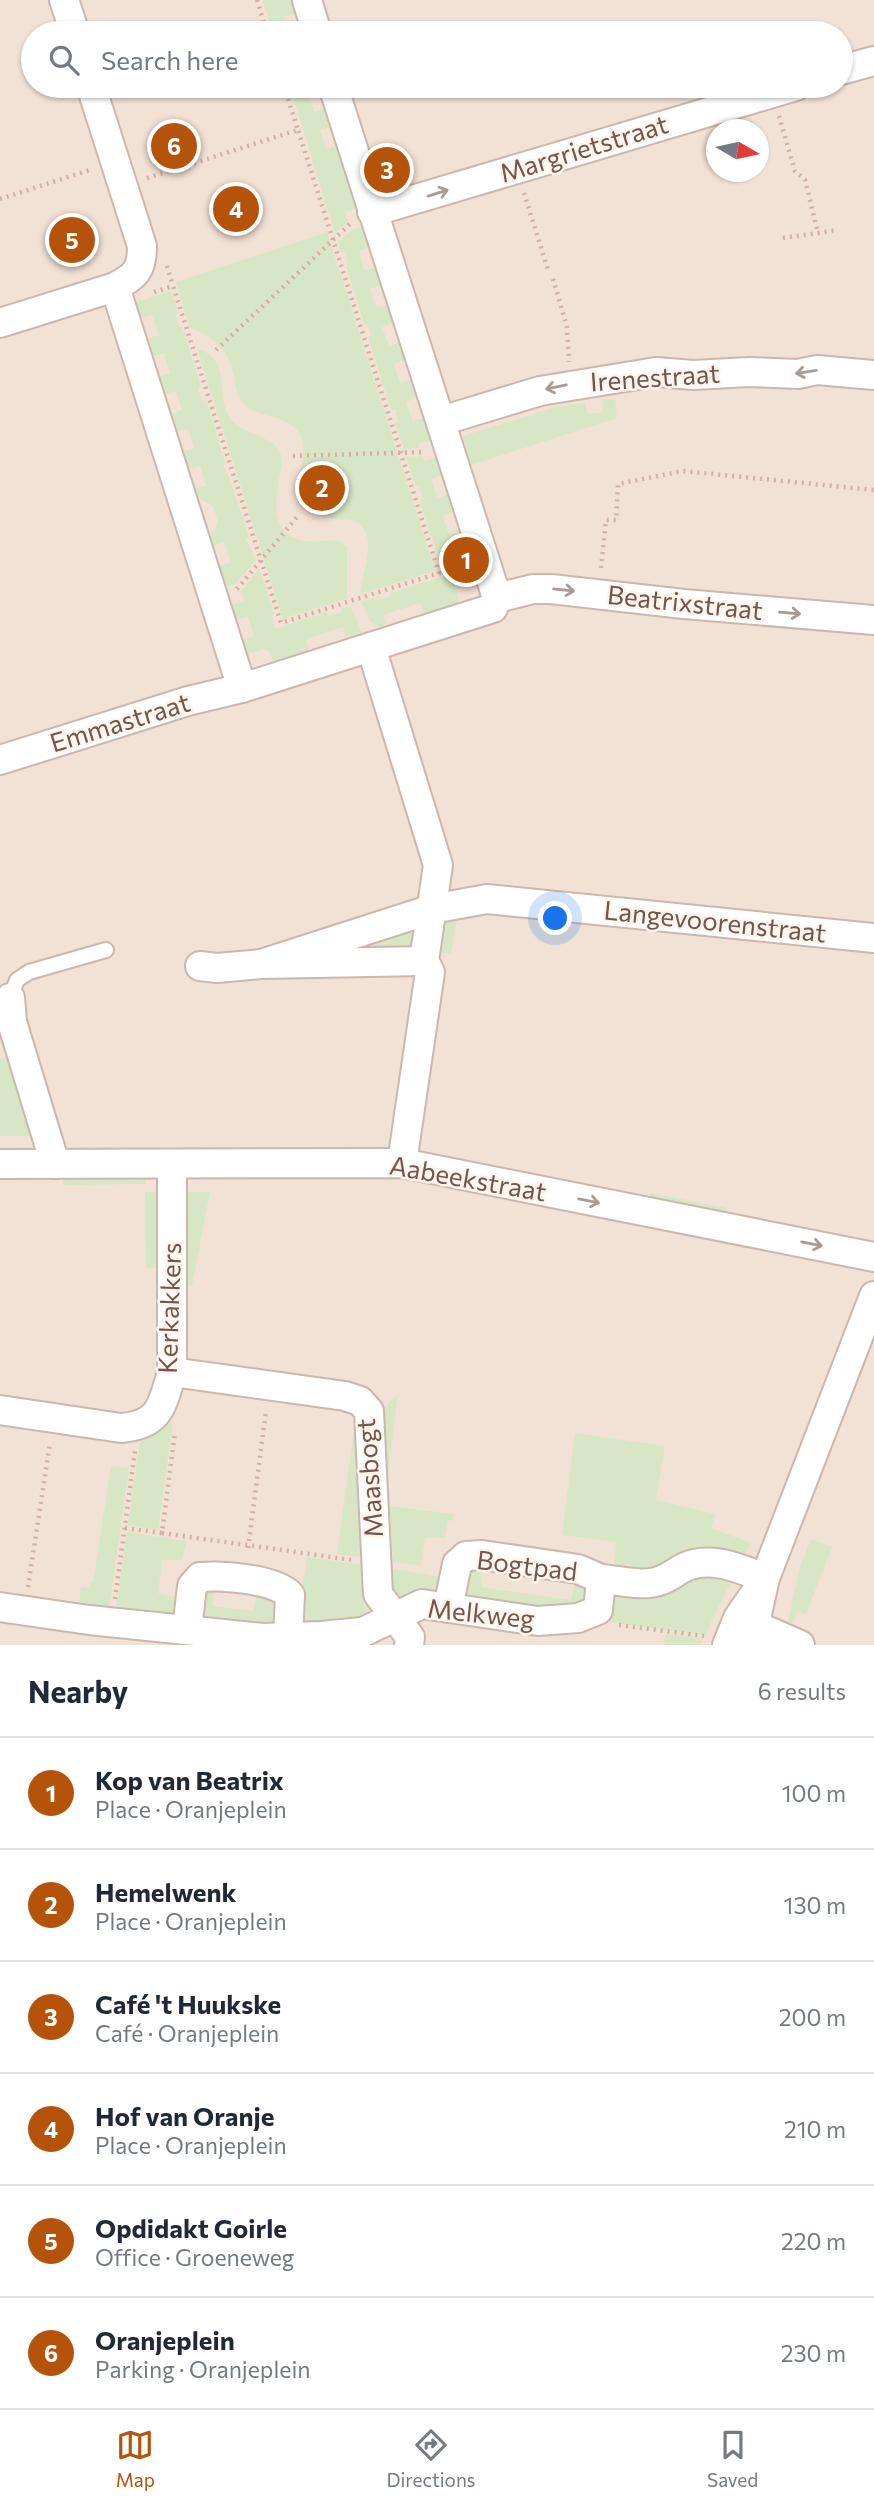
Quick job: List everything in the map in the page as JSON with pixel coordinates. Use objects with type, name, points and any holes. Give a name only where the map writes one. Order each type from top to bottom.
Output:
[{"type":"street","points":[[64,0],[71,21]]},
{"type":"street","points":[[307,0],[313,21]]},
{"type":"street","points":[[853,67],[874,61]]},
{"type":"street","points":[[0,323],[117,295],[138,270],[142,259],[142,246],[96,98]]},
{"type":"street","points":[[337,98],[497,598]]},
{"type":"street","name":"Margrietstraat","points":[[372,212],[757,98]]},
{"type":"street","points":[[117,295],[242,688]]},
{"type":"street","name":"Irenestraat","points":[[441,421],[571,384],[667,372],[693,375],[749,372],[787,374],[817,370],[874,375]]},
{"type":"street","name":"Beatrixstraat","points":[[371,647],[493,608],[497,598],[533,589],[874,620]]},
{"type":"street","points":[[371,647],[438,865],[424,961],[430,972],[402,1163]]},
{"type":"street","name":"Emmastraat","points":[[0,760],[371,647]]},
{"type":"street","name":"Langevoorenstraat","points":[[261,964],[432,909],[487,899],[874,938]]},
{"type":"street","points":[[200,965],[217,968],[261,964],[424,961]]},
{"type":"street","points":[[10,998],[12,1022],[55,1164]]},
{"type":"street","name":"Aabeekstraat","points":[[0,1164],[402,1163],[874,1257]]},
{"type":"street","name":"Kerkakkers","points":[[139,1426],[157,1413],[172,1373],[172,1164]]},
{"type":"street","points":[[800,1645],[740,1634],[765,1578],[874,1296]]},
{"type":"street","name":"Maasbogt","points":[[172,1373],[345,1396],[360,1401],[369,1411],[378,1594],[410,1637],[409,1645]]},
{"type":"street","points":[[0,1410],[121,1428],[139,1426]]},
{"type":"street","name":"Bogtpad","points":[[448,1608],[457,1564],[466,1556],[482,1555],[578,1569],[601,1579]]},
{"type":"street","points":[[597,1609],[601,1579],[649,1584],[661,1581],[694,1564],[709,1562],[739,1568],[765,1578]]},
{"type":"street","points":[[187,1630],[192,1586],[200,1577],[213,1576],[283,1588],[290,1595],[288,1638]]},
{"type":"street","name":"Melkweg","points":[[12,1609],[263,1638],[363,1632],[422,1604],[538,1621],[578,1618],[597,1609]]},
{"type":"lane","points":[[10,998],[17,980],[29,972],[106,950]]},
{"type":"path","points":[[257,0],[263,21]]},
{"type":"path","points":[[117,295],[173,286],[281,623],[439,573],[288,98]]},
{"type":"path","points":[[785,98],[795,171],[805,180],[818,233]]},
{"type":"path","points":[[0,198],[120,174],[298,130]]},
{"type":"path","points":[[517,169],[549,273]]},
{"type":"path","points":[[216,350],[359,216],[372,212]]},
{"type":"path","points":[[783,238],[838,230]]},
{"type":"path","points":[[552,279],[567,327],[571,384]]},
{"type":"path","points":[[293,456],[450,451]]},
{"type":"path","points":[[598,594],[606,520],[615,520],[618,484],[683,471],[874,490]]},
{"type":"path","points":[[215,602],[231,596],[297,517]]},
{"type":"path","points":[[243,1580],[270,1386]]},
{"type":"path","points":[[12,1609],[53,1418]]},
{"type":"path","points":[[112,1622],[139,1426]]},
{"type":"path","points":[[162,1533],[176,1427]]},
{"type":"path","points":[[125,1528],[376,1563]]},
{"type":"path","points":[[597,1609],[607,1623],[740,1634]]},
{"type":"shaded area","points":[[0,0],[874,0],[874,1645],[0,1645]]},
{"type":"green space","points":[[262,0],[297,0],[301,12],[284,17],[285,21],[270,21]]},
{"type":"green space","points":[[293,98],[310,98],[314,112],[331,107],[337,124],[320,130],[326,149],[343,144],[363,206],[345,212],[348,222],[335,233]]},
{"type":"green space","points":[[369,224],[375,245],[359,251],[364,270],[382,266],[387,283],[370,289],[377,308],[394,303],[399,321],[382,327],[389,346],[406,341],[410,359],[394,364],[400,383],[417,378],[423,396],[406,402],[413,421],[430,416],[436,438],[418,444],[420,448],[404,449],[395,423],[398,422],[395,409],[391,410],[368,337],[371,336],[367,323],[364,324],[346,266],[345,252],[341,252],[338,242],[352,230]]},
{"type":"green space","points":[[327,232],[435,571],[360,594],[368,554],[365,531],[360,524],[352,520],[326,518],[309,510],[300,493],[303,445],[297,430],[291,424],[260,414],[243,403],[237,393],[232,368],[225,353],[213,340],[190,328],[176,282]]},
{"type":"green space","points":[[171,291],[179,327],[182,326],[201,387],[198,388],[202,401],[206,400],[225,462],[223,464],[249,537],[246,539],[256,560],[235,584],[220,589],[214,568],[231,562],[224,542],[207,548],[218,522],[213,506],[190,494],[189,491],[206,486],[200,466],[183,471],[177,454],[194,448],[188,429],[171,433],[166,416],[182,410],[176,391],[159,396],[154,378],[170,373],[164,353],[147,358],[142,340],[159,335],[152,315],[135,320],[130,304]]},
{"type":"green space","points":[[197,349],[208,353],[219,368],[223,399],[230,418],[243,429],[267,440],[279,451],[282,459],[276,509],[283,530],[292,537],[306,541],[339,541],[347,547],[347,598],[283,619]]},
{"type":"green space","points":[[615,399],[617,418],[471,465],[463,436],[556,407],[585,403],[588,414],[603,412],[602,400]]},
{"type":"green space","points":[[422,456],[425,461],[434,458],[444,463],[448,473],[431,479],[437,498],[454,493],[460,510],[443,516],[449,535],[466,531],[482,580],[459,588],[457,594],[461,608],[426,619],[420,603],[383,615],[386,624],[379,627],[370,621],[362,602],[391,596],[390,593],[447,575],[443,562],[440,562],[420,500],[423,499],[419,486],[416,487],[406,457]]},
{"type":"green space","points":[[259,568],[274,614],[271,616],[275,629],[327,612],[329,616],[350,606],[362,632],[346,637],[343,627],[306,639],[310,656],[275,667],[270,653],[265,649],[242,656],[237,641],[254,636],[248,617],[231,621],[226,607],[244,601],[241,591]]},
{"type":"green space","points":[[458,910],[451,953],[433,953],[438,917]]},
{"type":"green space","points":[[418,923],[414,953],[345,953],[346,947]]},
{"type":"green space","points":[[14,1054],[40,1136],[0,1136],[0,1059]]},
{"type":"green space","points":[[63,1179],[145,1179],[145,1184],[63,1185]]},
{"type":"green space","points":[[145,1192],[163,1193],[163,1268],[146,1268]]},
{"type":"green space","points":[[182,1192],[210,1192],[192,1286],[182,1286]]},
{"type":"green space","points":[[650,1193],[727,1208],[726,1214],[648,1199]]},
{"type":"green space","points":[[398,1394],[386,1488],[379,1413]]},
{"type":"green space","points":[[168,1421],[173,1422],[158,1530],[128,1525],[140,1442],[155,1435]]},
{"type":"green space","points":[[354,1430],[360,1431],[366,1558],[337,1554]]},
{"type":"green space","points":[[575,1433],[665,1446],[656,1500],[715,1514],[711,1528],[751,1543],[742,1560],[664,1571],[614,1571],[616,1542],[562,1535]]},
{"type":"green space","points":[[111,1466],[129,1468],[108,1615],[78,1612],[81,1587],[89,1588],[90,1583],[93,1583]]},
{"type":"green space","points":[[390,1506],[454,1514],[453,1520],[448,1521],[445,1538],[425,1538],[421,1566],[393,1562]]},
{"type":"green space","points":[[127,1532],[186,1541],[182,1560],[162,1560],[158,1593],[178,1597],[176,1616],[115,1616]]},
{"type":"green space","points":[[811,1539],[832,1547],[806,1614],[797,1612],[791,1627],[787,1627],[799,1570]]},
{"type":"green space","points":[[307,1557],[367,1566],[369,1608],[363,1620],[310,1627],[302,1612],[301,1603]]},
{"type":"green space","points":[[482,1568],[481,1587],[571,1600],[575,1582],[586,1588],[587,1600],[579,1611],[464,1601],[467,1569]]},
{"type":"green space","points":[[386,1570],[441,1577],[438,1585],[427,1595],[420,1598],[405,1597],[391,1589]]},
{"type":"green space","points":[[688,1575],[734,1576],[705,1635],[609,1622],[612,1588]]},
{"type":"green space","points":[[205,1589],[214,1589],[213,1606],[253,1611],[257,1595],[276,1600],[276,1625],[200,1619]]},
{"type":"green space","points":[[666,1634],[703,1638],[700,1645],[664,1645]]},
{"type":"place","name":"Oranjeplein","points":[[174,146]]},
{"type":"place","name":"Café 't Huukske","points":[[387,170]]},
{"type":"place","name":"Hof van Oranje","points":[[236,209]]},
{"type":"place","name":"Opdidakt Goirle","points":[[72,240]]},
{"type":"place","name":"Hemelwenk","points":[[322,488]]},
{"type":"place","name":"Kop van Beatrix","points":[[466,560]]}]
